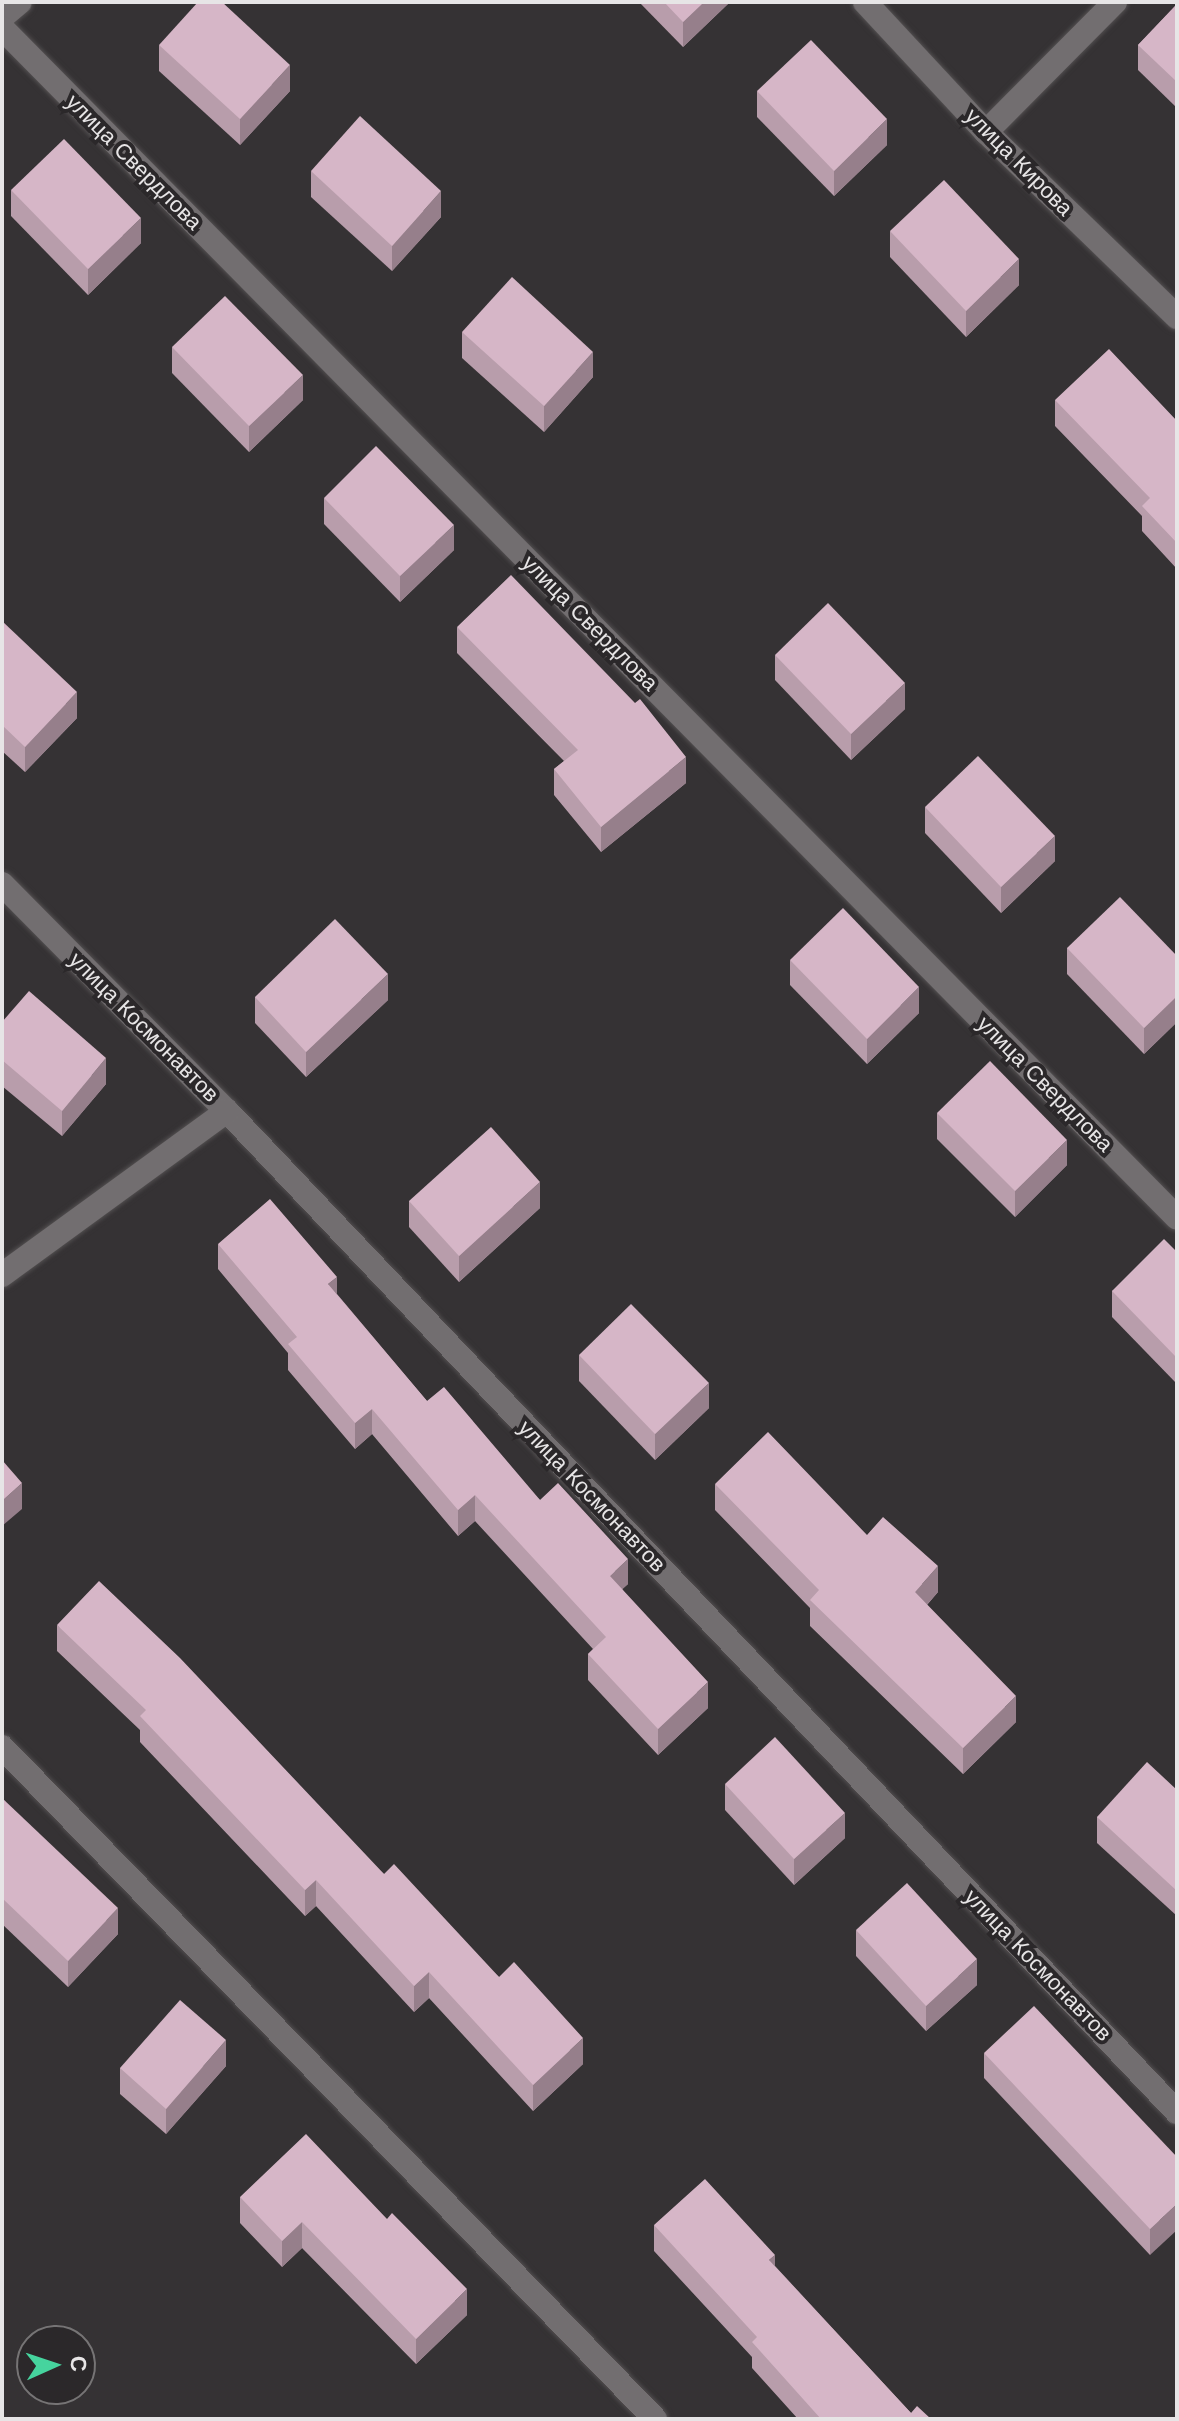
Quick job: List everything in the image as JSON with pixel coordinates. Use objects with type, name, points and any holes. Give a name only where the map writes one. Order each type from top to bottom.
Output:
[{"type":"street","points":[[2,17],[20,2]]},
{"type":"street","name":"улица Кирова","points":[[865,2],[986,132],[1177,317]]},
{"type":"street","points":[[986,132],[1115,2]]},
{"type":"street","name":"улица Свердлова","points":[[2,28],[1177,1218]]},
{"type":"street","name":"улица Космонавтов","points":[[2,884],[227,1111],[1177,2112]]},
{"type":"street","points":[[2,1275],[227,1111]]},
{"type":"street","points":[[2,1747],[655,2419]]},
{"type":"building","points":[[198,2],[222,2],[290,65],[240,119],[159,45]]},
{"type":"building","points":[[664,2],[704,2],[683,22]]},
{"type":"building","points":[[1177,4],[1177,82],[1138,45]]},
{"type":"building","points":[[811,40],[887,119],[834,171],[757,91]]},
{"type":"building","points":[[360,116],[441,191],[392,246],[311,171]]},
{"type":"building","points":[[64,139],[141,218],[88,269],[11,190]]},
{"type":"building","points":[[944,180],[1019,259],[966,311],[890,231]]},
{"type":"building","points":[[512,277],[593,352],[544,406],[462,332]]},
{"type":"building","points":[[225,296],[303,375],[249,426],[172,347]]},
{"type":"building","points":[[1109,349],[1177,421],[1177,543],[1142,506],[1150,498],[1055,400]]},
{"type":"building","points":[[376,446],[454,525],[400,576],[324,498]]},
{"type":"building","points":[[511,575],[635,703],[640,699],[686,757],[601,827],[554,769],[578,750],[457,627]]},
{"type":"building","points":[[828,603],[905,683],[851,734],[775,655]]},
{"type":"building","points":[[2,621],[77,692],[25,747],[2,725]]},
{"type":"building","points":[[978,756],[1055,836],[1001,887],[925,807]]},
{"type":"building","points":[[1120,897],[1177,956],[1177,996],[1144,1028],[1067,948]]},
{"type":"building","points":[[843,908],[919,987],[867,1039],[790,960]]},
{"type":"building","points":[[335,919],[388,974],[306,1052],[255,997]]},
{"type":"building","points":[[29,991],[106,1058],[62,1111],[2,1060],[2,1022]]},
{"type":"building","points":[[990,1061],[1067,1140],[1015,1191],[937,1113]]},
{"type":"building","points":[[491,1127],[540,1182],[459,1256],[409,1201]]},
{"type":"building","points":[[270,1199],[337,1277],[328,1284],[427,1401],[444,1387],[540,1500],[558,1483],[628,1559],[610,1576],[708,1682],[658,1729],[588,1654],[606,1637],[475,1495],[458,1510],[372,1409],[355,1423],[288,1344],[297,1337],[218,1244]]},
{"type":"building","points":[[1164,1239],[1177,1252],[1177,1358],[1112,1291]]},
{"type":"building","points":[[631,1304],[709,1383],[655,1434],[579,1355]]},
{"type":"building","points":[[768,1432],[867,1535],[883,1517],[938,1566],[915,1592],[1016,1696],[963,1748],[810,1600],[819,1590],[715,1484]]},
{"type":"building","points":[[2,1460],[22,1483],[2,1501]]},
{"type":"building","points":[[99,1581],[180,1658],[384,1874],[394,1864],[499,1977],[514,1962],[583,2038],[533,2085],[429,1972],[414,1986],[316,1880],[305,1890],[140,1716],[146,1710],[57,1625]]},
{"type":"building","points":[[775,1737],[845,1813],[794,1859],[725,1784]]},
{"type":"building","points":[[1147,1762],[1177,1790],[1177,1891],[1097,1817]]},
{"type":"building","points":[[2,1798],[118,1908],[68,1961],[2,1898]]},
{"type":"building","points":[[907,1883],[977,1959],[926,2006],[856,1930]]},
{"type":"building","points":[[180,2000],[226,2040],[166,2109],[120,2068]]},
{"type":"building","points":[[1034,2006],[1177,2157],[1177,2204],[1150,2229],[984,2053]]},
{"type":"building","points":[[306,2134],[387,2219],[392,2213],[467,2289],[416,2339],[302,2222],[282,2241],[240,2197]]},
{"type":"building","points":[[705,2179],[775,2255],[769,2260],[911,2413],[917,2406],[931,2419],[821,2419],[752,2342],[757,2337],[654,2225]]}]
